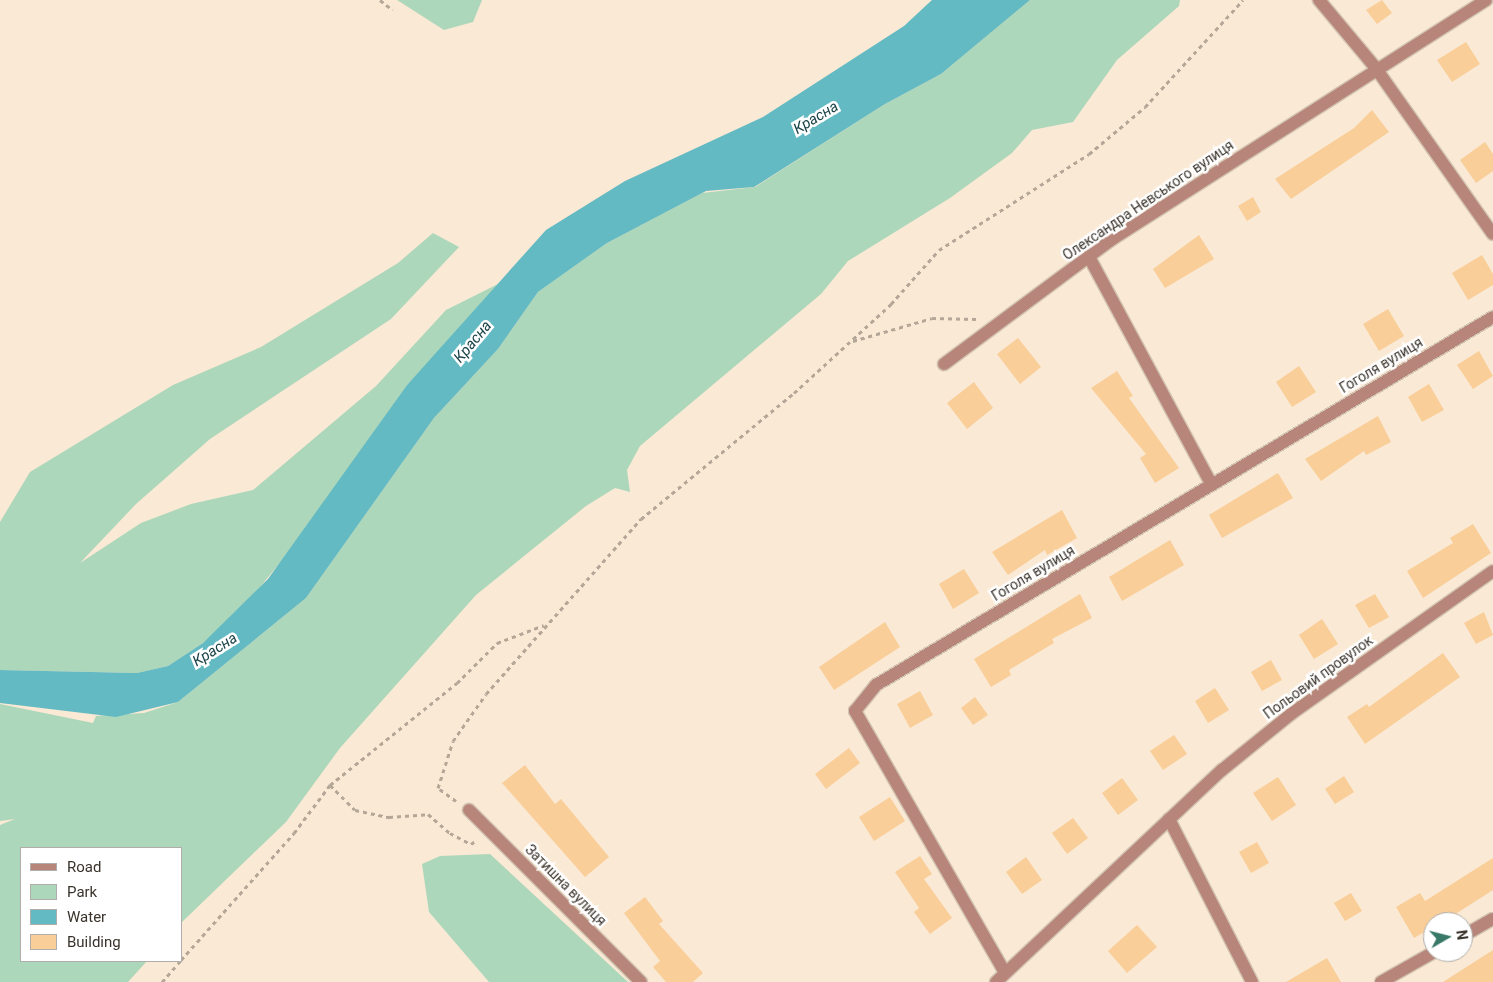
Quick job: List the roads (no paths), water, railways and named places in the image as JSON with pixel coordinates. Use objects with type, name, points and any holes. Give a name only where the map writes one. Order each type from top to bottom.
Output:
[{"type":"street","points":[[1319,0],[1375,67],[1493,234]]},
{"type":"street","name":"Олександра Невського вулиця","points":[[944,364],[1089,256],[1375,67],[1486,0]]},
{"type":"street","points":[[1089,256],[1211,484]]},
{"type":"street","name":"Гоголя вулиця","points":[[1004,971],[855,711],[876,685],[1493,317]]},
{"type":"street","name":"Польовий провулок","points":[[996,982],[1004,971],[1169,819],[1291,714],[1493,571]]},
{"type":"street","name":"Затишна вулиця","points":[[468,810],[641,982]]},
{"type":"street","points":[[1169,819],[1252,982]]},
{"type":"street","points":[[1473,930],[1493,919]]},
{"type":"street","points":[[1381,982],[1423,958]]},
{"type":"water","name":"Красна","points":[[932,0],[1030,0],[941,74],[885,104],[754,187],[706,191],[607,243],[538,292],[498,349],[434,418],[306,598],[178,702],[116,717],[0,703],[0,670],[137,673],[168,666],[203,643],[268,579],[407,385],[546,230],[625,181],[763,117],[904,26]]}]
